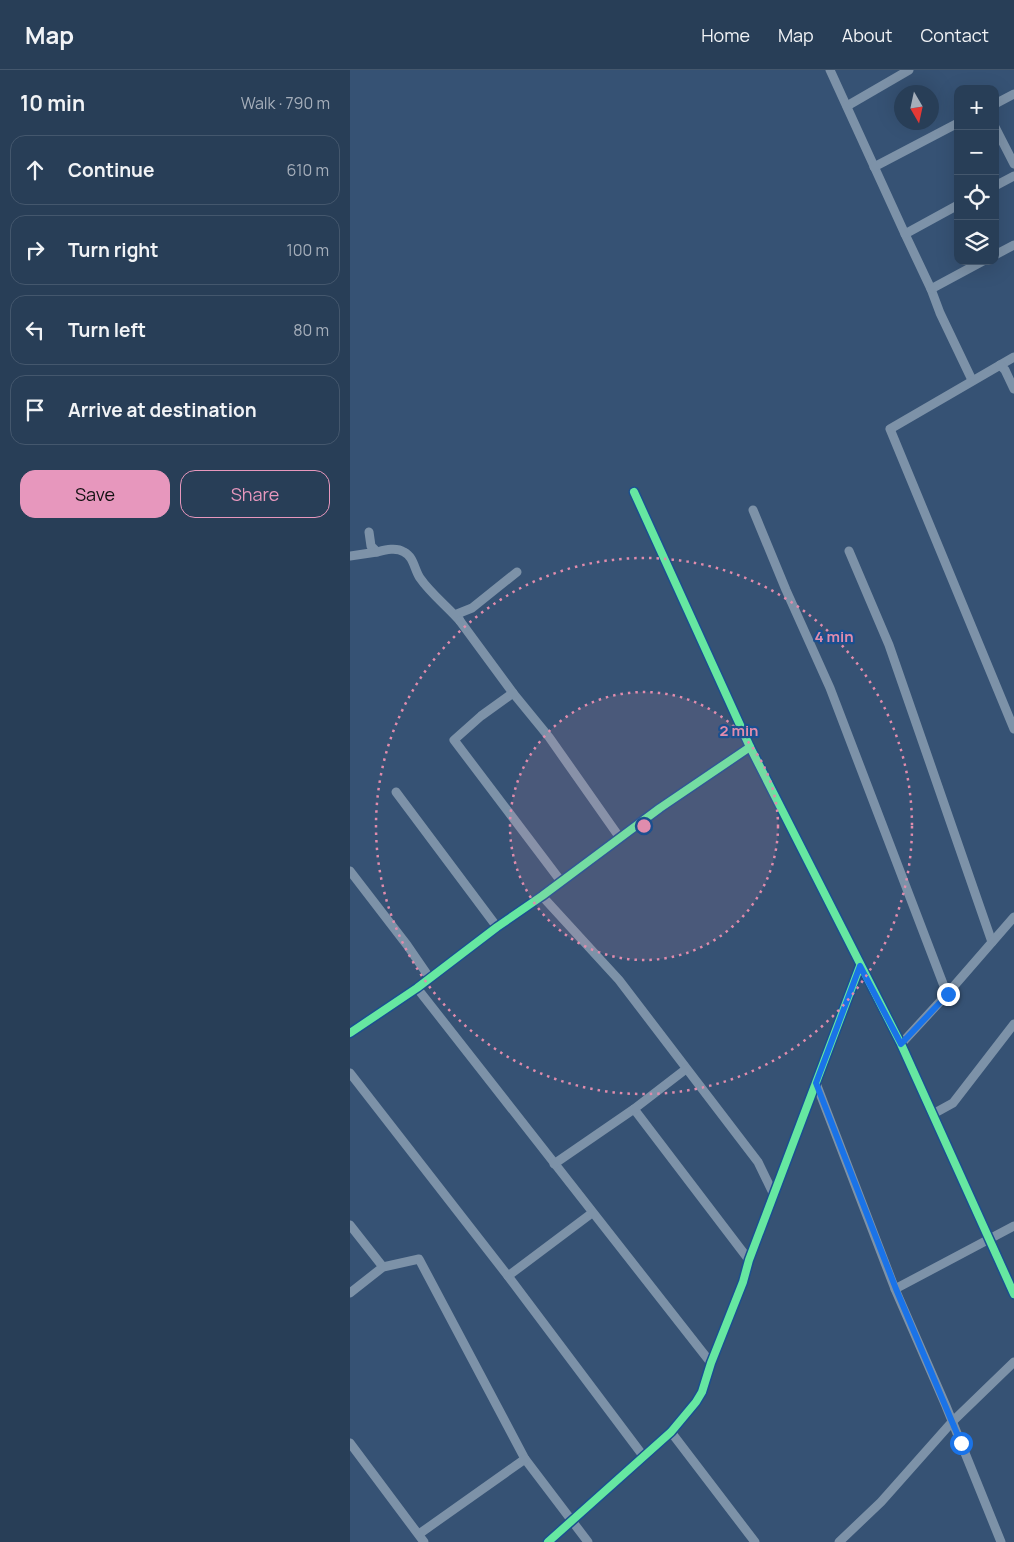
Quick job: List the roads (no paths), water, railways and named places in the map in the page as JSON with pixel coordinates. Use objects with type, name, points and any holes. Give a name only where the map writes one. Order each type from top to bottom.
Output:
[{"type":"street","points":[[830,70],[972,380]]},
{"type":"street","points":[[846,106],[903,71]]},
{"type":"street","points":[[999,102],[1014,94]]},
{"type":"street","points":[[874,167],[954,125]]},
{"type":"street","points":[[997,130],[1014,164]]},
{"type":"street","points":[[999,184],[1014,176]]},
{"type":"street","points":[[905,234],[954,207]]},
{"type":"street","points":[[999,253],[1014,245]]},
{"type":"street","points":[[931,289],[976,265]]},
{"type":"street","points":[[1014,357],[890,429],[1014,729]]},
{"type":"street","points":[[1000,365],[1005,370],[1014,389]]},
{"type":"street","points":[[634,492],[750,747],[901,1044],[1014,1294]]},
{"type":"street","points":[[752,510],[830,688],[948,994]]},
{"type":"street","points":[[369,532],[371,546],[377,552]]},
{"type":"street","points":[[350,556],[398,550],[411,557],[418,575],[424,584],[460,621],[513,693],[549,737],[620,838]]},
{"type":"street","points":[[849,550],[889,645],[992,942]]},
{"type":"street","points":[[460,621],[457,614],[472,608],[517,572]]},
{"type":"street","points":[[513,693],[481,716],[454,740],[560,880]]},
{"type":"street","points":[[350,1033],[417,988],[497,926],[542,896],[560,880],[660,808],[750,747]]},
{"type":"street","points":[[396,792],[497,926]]},
{"type":"street","points":[[350,871],[429,977]]},
{"type":"street","points":[[542,896],[619,980],[758,1162],[774,1195]]},
{"type":"street","points":[[901,1044],[948,994],[1014,917]]},
{"type":"street","points":[[548,1542],[671,1432],[702,1392],[711,1363],[743,1282],[749,1260],[860,966]]},
{"type":"street","points":[[417,988],[711,1363]]},
{"type":"street","points":[[933,1114],[953,1103],[1014,1024]]},
{"type":"street","points":[[554,1164],[634,1109],[686,1069]]},
{"type":"street","points":[[350,1073],[508,1276],[644,1458]]},
{"type":"street","points":[[816,1083],[896,1289],[1001,1542]]},
{"type":"street","points":[[634,1109],[749,1260]]},
{"type":"street","points":[[508,1276],[592,1213]]},
{"type":"street","points":[[350,1225],[383,1267]]},
{"type":"street","points":[[896,1289],[1014,1226]]},
{"type":"street","points":[[350,1293],[383,1267],[419,1259],[525,1459],[588,1542]]},
{"type":"street","points":[[839,1542],[881,1502],[952,1422],[1014,1362]]},
{"type":"street","points":[[671,1432],[755,1542]]},
{"type":"street","points":[[350,1443],[424,1542]]},
{"type":"street","points":[[418,1534],[525,1459]]}]
